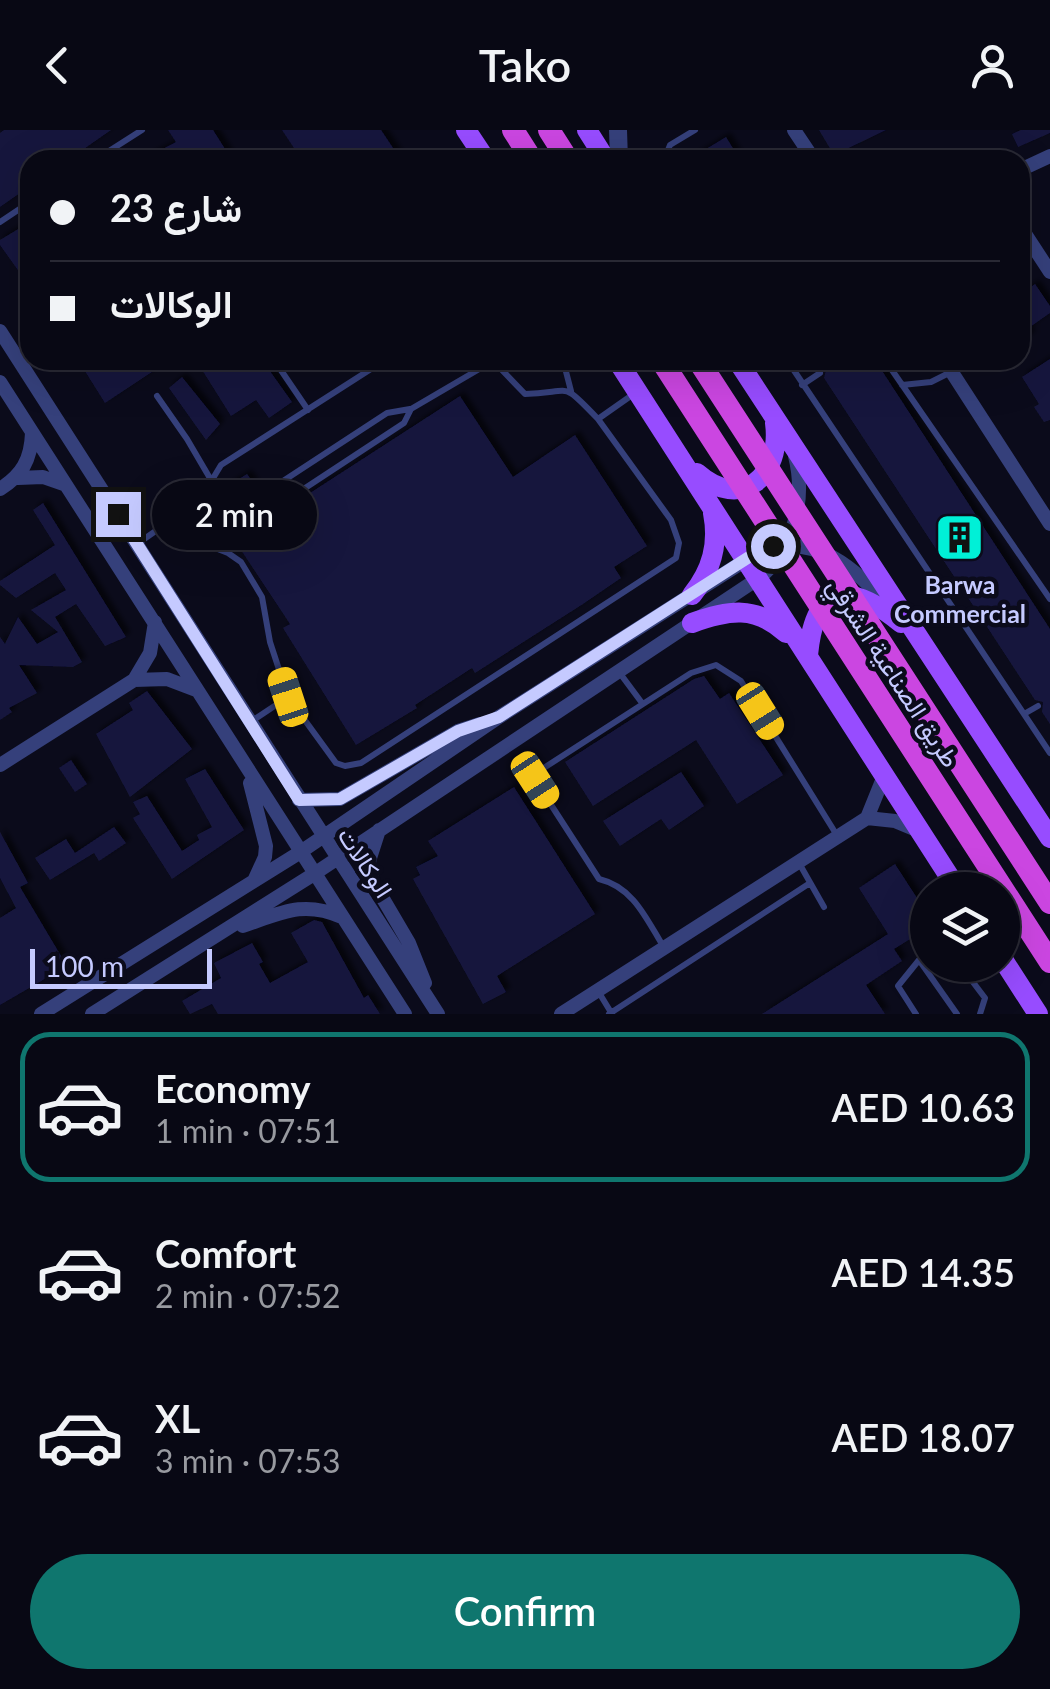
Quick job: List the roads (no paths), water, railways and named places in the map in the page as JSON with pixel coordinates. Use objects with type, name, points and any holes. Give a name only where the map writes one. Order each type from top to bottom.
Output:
[{"type":"highway","name":"طريق الصناعية الشرقي","points":[[667,370],[1050,962]]},
{"type":"highway","name":"طريق الصناعية الشرقي","points":[[704,370],[1050,903]]},
{"type":"main road","points":[[624,370],[946,872]]},
{"type":"main road","name":"طريق الصناعية الشرقي","points":[[743,370],[1050,838]]},
{"type":"main road","points":[[681,458],[706,482],[724,488],[745,487],[763,476],[774,459],[774,418]]},
{"type":"main road","points":[[692,595],[708,571],[716,544],[710,501]]},
{"type":"main road","points":[[808,655],[818,609],[841,596],[868,600],[914,634]]},
{"type":"main road","points":[[692,623],[720,613],[750,611],[774,622],[808,655]]},
{"type":"main road","points":[[1017,982],[1038,1014]]},
{"type":"street","points":[[1030,241],[1050,272]]},
{"type":"street","name":"الوكالات","points":[[0,331],[20,355]]},
{"type":"street","name":"الوكالات","points":[[31,370],[136,544],[437,1013]]},
{"type":"street","points":[[951,370],[1050,524]]},
{"type":"street","name":"الوكالات","points":[[0,382],[405,1014]]},
{"type":"street","points":[[0,490],[18,478],[28,460],[32,432]]},
{"type":"street","points":[[92,1014],[314,874],[774,566],[793,526],[799,494],[793,445]]},
{"type":"street","points":[[18,478],[43,477],[66,485]]},
{"type":"street","points":[[41,1014],[323,838],[499,717],[760,550],[786,544],[815,548],[844,562],[914,634]]},
{"type":"street","points":[[0,765],[134,680],[150,653],[155,622]]},
{"type":"street","points":[[134,680],[167,679],[198,690]]},
{"type":"street","points":[[299,800],[340,799],[458,731],[499,717]]},
{"type":"street","name":"الوكالات","points":[[244,763],[266,846],[253,883]]},
{"type":"street","points":[[868,818],[884,776]]},
{"type":"street","points":[[561,1014],[868,818],[895,820],[920,832]]},
{"type":"street","name":"الوكالات","points":[[379,830],[370,854],[372,880],[409,943],[437,1013]]},
{"type":"street","points":[[219,934],[301,908],[324,909],[342,917]]},
{"type":"lane","points":[[111,150],[142,130]]},
{"type":"lane","points":[[668,150],[694,130]]},
{"type":"lane","points":[[281,370],[308,410]]},
{"type":"lane","points":[[136,544],[200,500],[222,465],[369,370]]},
{"type":"lane","points":[[197,542],[262,503],[280,484],[386,413],[411,409],[478,370]]},
{"type":"lane","points":[[502,370],[525,394],[553,389],[572,391]]},
{"type":"lane","points":[[179,515],[197,542],[241,562],[262,597],[270,642],[288,697],[336,764],[361,763],[676,558],[679,543],[671,520],[598,418],[572,391],[566,370]]},
{"type":"lane","points":[[792,370],[1050,753]]},
{"type":"lane","points":[[891,370],[1050,599]]},
{"type":"lane","points":[[901,386],[931,382],[944,370]]},
{"type":"lane","points":[[802,385],[820,372]]},
{"type":"lane","points":[[598,418],[638,391]]},
{"type":"lane","points":[[157,396],[210,480]]},
{"type":"lane","points":[[262,503],[290,498],[404,424],[411,409]]},
{"type":"lane","points":[[664,947],[628,892],[599,879],[535,780],[536,772],[642,703],[704,666],[716,664],[741,681],[838,837]]},
{"type":"lane","points":[[619,671],[642,703]]},
{"type":"lane","points":[[250,722],[288,697]]},
{"type":"lane","points":[[1024,714],[1038,706]]},
{"type":"lane","points":[[798,862],[824,908]]},
{"type":"lane","points":[[598,990],[611,1014],[810,883]]},
{"type":"lane","points":[[910,971],[898,986],[916,1014]]},
{"type":"lane","points":[[934,982],[957,1014]]},
{"type":"lane","points":[[973,982],[985,998],[980,1014]]},
{"type":"place","name":"Barwa Commercial","points":[[960,538]]}]
